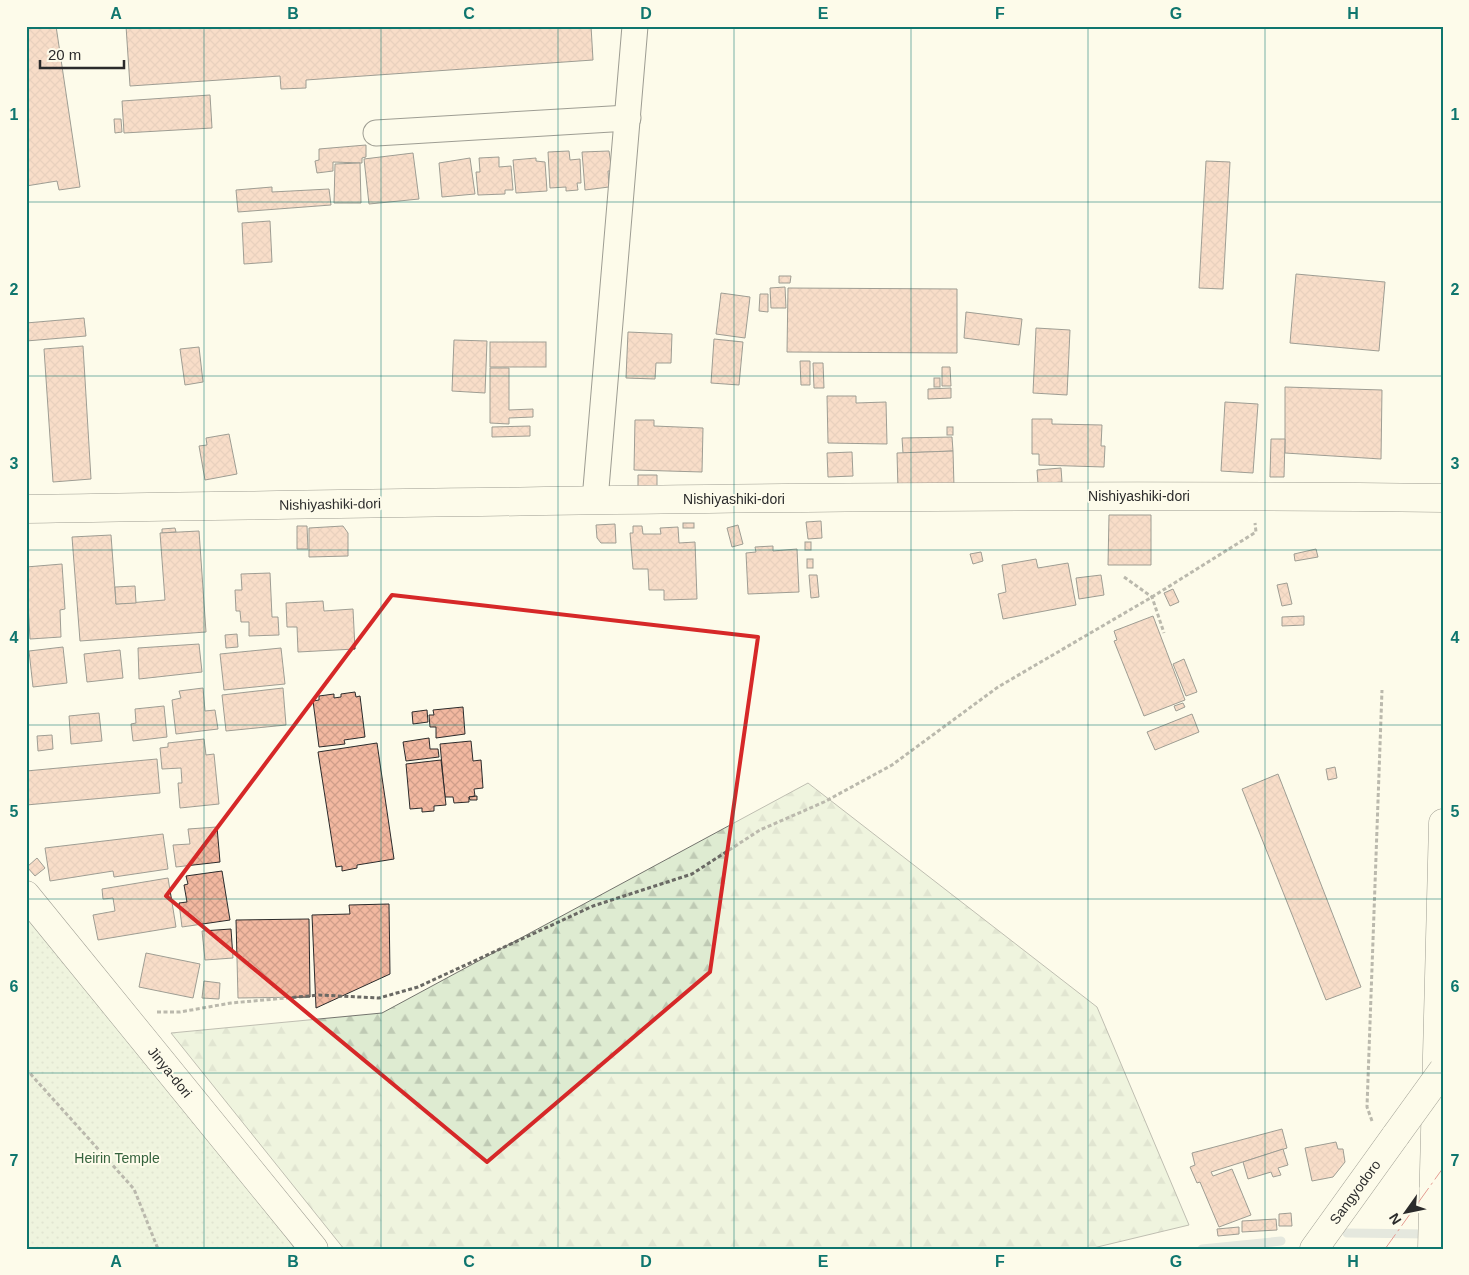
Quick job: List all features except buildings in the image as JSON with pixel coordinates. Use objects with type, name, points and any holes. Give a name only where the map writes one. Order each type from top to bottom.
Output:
[{"type":"main road","name":"Nishiyashiki-dori","points":[[26,509],[594,500],[1241,495],[1443,498]]},
{"type":"main road","points":[[1432,1249],[1443,823]]},
{"type":"main road","name":"Jinya-dori","points":[[26,895],[314,1249]]},
{"type":"main road","name":"Sangyodoro","points":[[1314,1249],[1443,1070]]},
{"type":"street","points":[[594,500],[635,26]]},
{"type":"street","points":[[376,132],[628,118]]},
{"type":"path","points":[[156,1012],[180,1012],[231,1003],[319,995],[379,998],[418,987],[601,903],[692,874],[760,830],[833,798],[892,765],[998,687],[1152,597],[1256,532]]},
{"type":"path","points":[[1124,577],[1152,597],[1164,634]]},
{"type":"path","points":[[1382,690],[1367,1107],[1390,1144]]},
{"type":"path","points":[[26,1069],[134,1189],[158,1249]]},
{"type":"highlighted area","points":[[392,595],[758,637],[710,972],[487,1162],[166,896]]},
{"type":"green space","points":[[808,783],[1097,1007],[1189,1225],[1089,1249],[344,1249],[171,1033],[382,1013]]},
{"type":"green space","name":"Heirin Temple","points":[[26,906],[130,1023],[295,1249],[26,1249]]},
{"type":"waterway","points":[[1347,1233],[1430,1234]]},
{"type":"waterway","points":[[1202,1249],[1281,1241]]},
{"type":"power","points":[[1385,1249],[1443,1168]]}]
